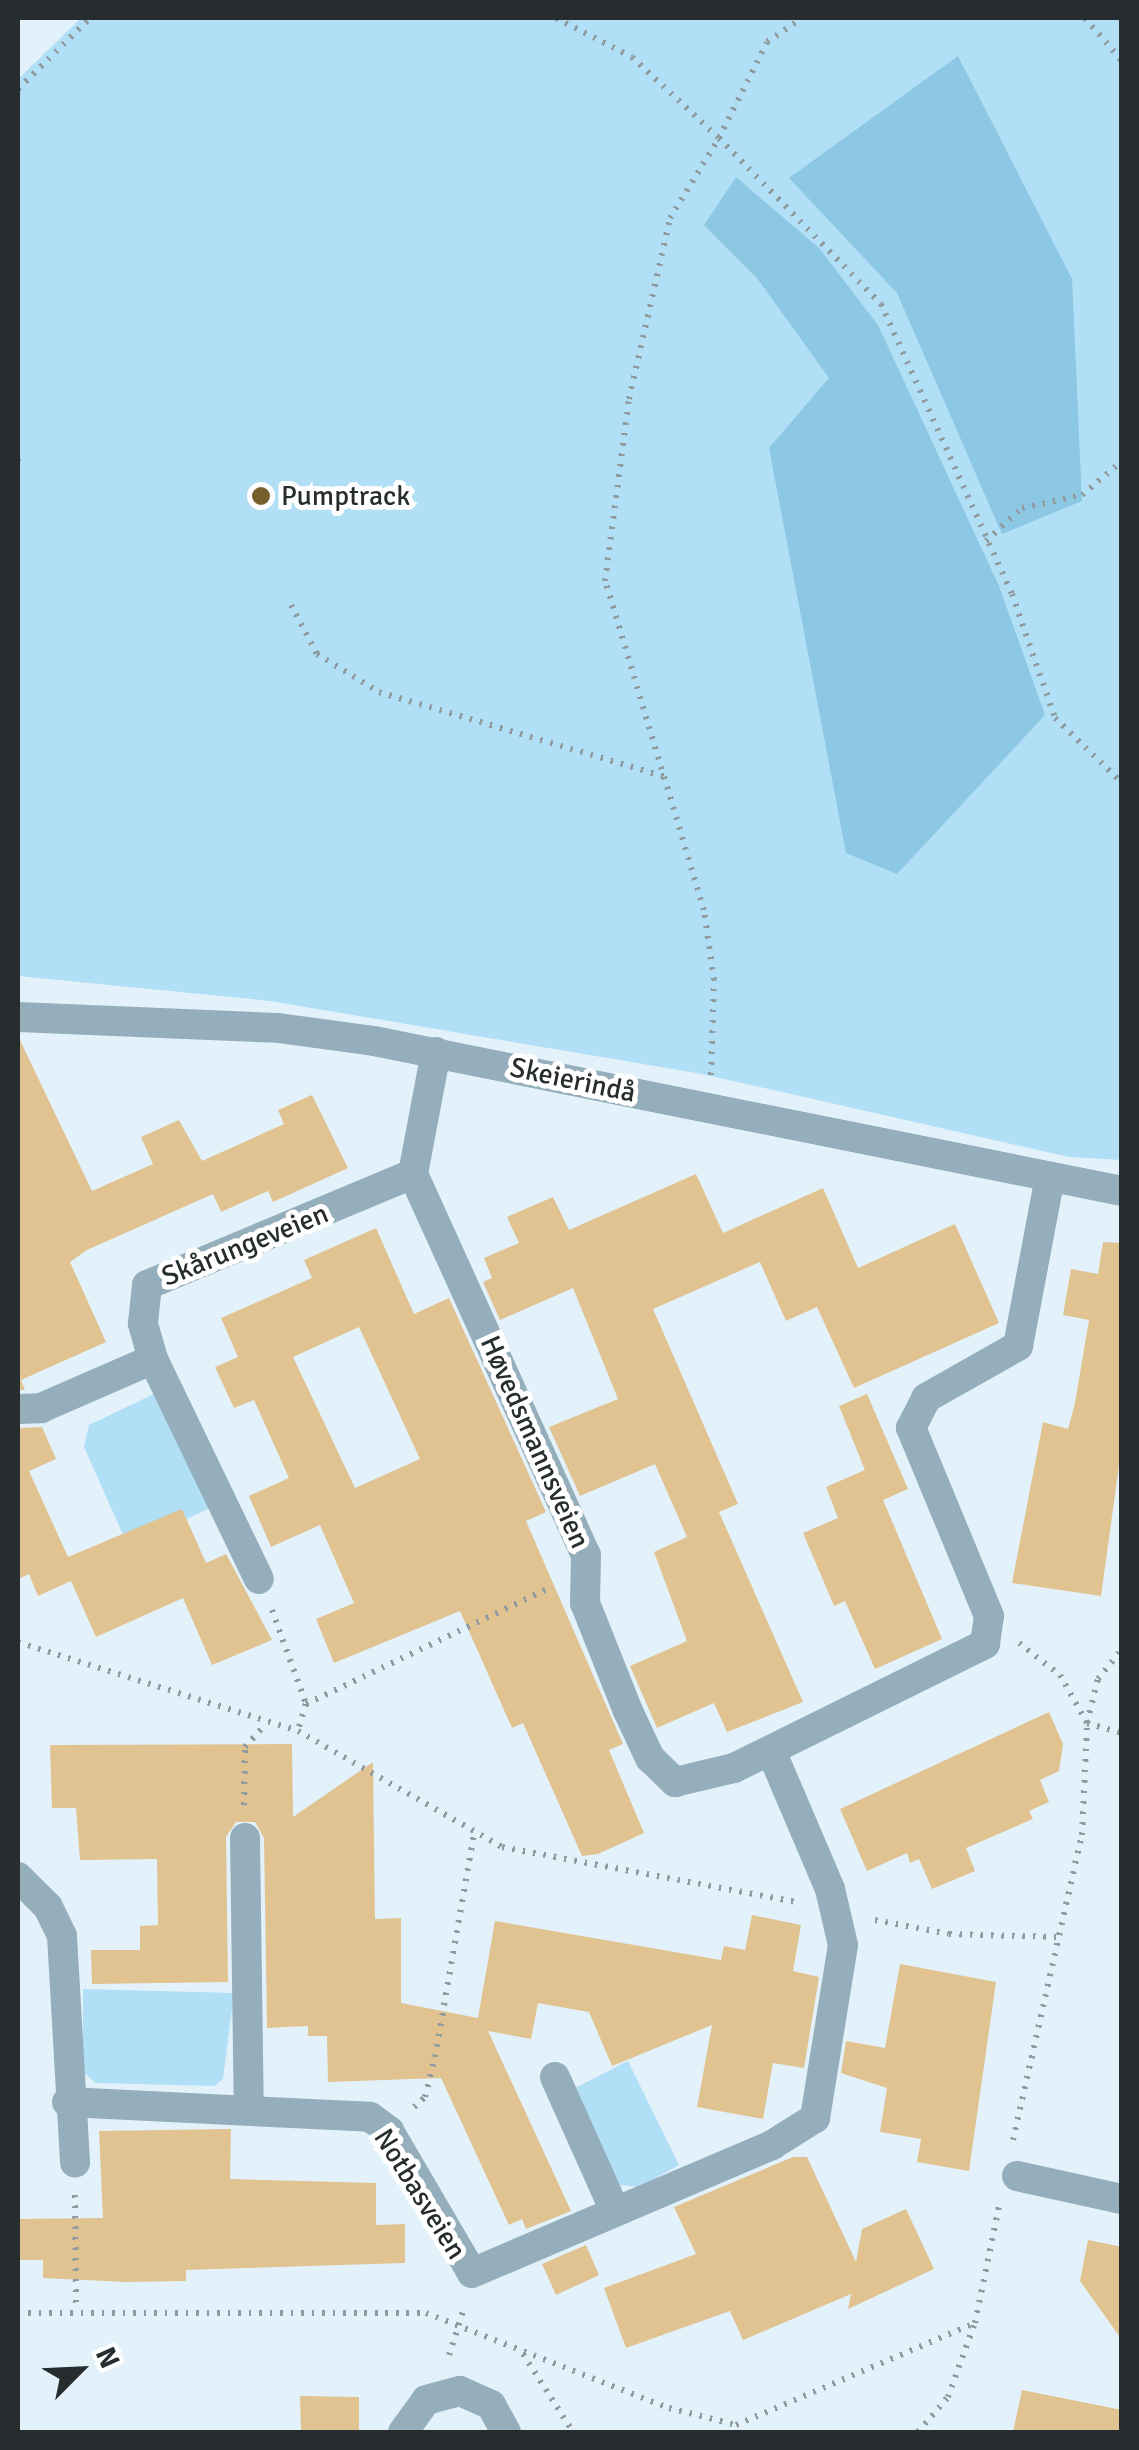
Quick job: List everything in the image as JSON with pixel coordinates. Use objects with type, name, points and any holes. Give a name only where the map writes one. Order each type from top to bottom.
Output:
[{"type":"street","name":"Skeierindå","points":[[18,1017],[278,1028],[436,1052],[1122,1191]]},
{"type":"street","points":[[413,1174],[436,1052]]},
{"type":"street","name":"Skårungeveien","points":[[259,1578],[153,1359],[144,1323],[147,1285],[413,1174]]},
{"type":"street","name":"Høvedsmannsveien","points":[[413,1174],[586,1555],[585,1603],[650,1758],[662,1774],[691,1784],[772,1751],[976,1655],[989,1634]]},
{"type":"street","points":[[989,1634],[984,1600],[911,1428],[926,1398],[1018,1346],[1050,1177]]},
{"type":"street","points":[[18,1409],[41,1408],[153,1359]]},
{"type":"street","points":[[555,2077],[616,2212],[816,2118],[841,1972],[837,1909],[772,1751]]},
{"type":"street","points":[[245,1838],[249,2108]]},
{"type":"street","points":[[18,1877],[48,1907],[62,1936],[67,2102],[75,2163]]},
{"type":"street","name":"Notbasveien","points":[[67,2102],[363,2115],[389,2131],[472,2273],[616,2212]]},
{"type":"street","points":[[1010,2173],[1122,2199]]},
{"type":"street","points":[[404,2432],[426,2400],[460,2391],[491,2405],[506,2432]]},
{"type":"path","points":[[18,89],[90,18]]},
{"type":"path","points":[[556,18],[632,57],[718,138],[880,304],[986,541],[1056,718],[1122,783]]},
{"type":"path","points":[[709,1110],[714,980],[670,778],[605,581],[630,398],[670,218],[718,138],[767,42],[802,18]]},
{"type":"path","points":[[1084,18],[1122,61]]},
{"type":"path","points":[[986,541],[1022,508],[1082,495],[1122,460]]},
{"type":"path","points":[[290,605],[317,654],[392,698],[670,778]]},
{"type":"path","points":[[259,1578],[306,1704],[298,1731]]},
{"type":"path","points":[[306,1704],[555,1586]]},
{"type":"path","points":[[989,1634],[1040,1656],[1087,1723],[1122,1733]]},
{"type":"path","points":[[18,1642],[265,1725],[298,1731],[474,1833],[579,1865],[837,1909],[949,1934],[1057,1936]]},
{"type":"path","points":[[918,2432],[962,2372],[1010,2173],[1057,1936],[1082,1835],[1087,1723],[1098,1678],[1122,1649]]},
{"type":"path","points":[[245,1838],[245,1746],[265,1725]]},
{"type":"path","points":[[389,2131],[426,2097],[474,1833]]},
{"type":"path","points":[[75,2163],[76,2309]]},
{"type":"path","points":[[18,2313],[76,2309],[426,2313],[522,2352],[736,2425],[974,2324]]},
{"type":"path","points":[[522,2352],[573,2432]]},
{"type":"shaded area","points":[[81,18],[1121,18],[1121,1160],[1069,1157],[702,1074],[270,1001],[18,976],[18,79]]},
{"type":"shaded area","points":[[958,56],[1072,279],[1082,501],[1002,534],[897,293],[789,178]]},
{"type":"shaded area","points":[[736,177],[819,248],[878,325],[999,586],[1045,715],[897,874],[846,853],[769,448],[829,378],[757,278],[704,225]]},
{"type":"shaded area","points":[[156,1393],[217,1505],[128,1546],[84,1447],[89,1425]]},
{"type":"shaded area","points":[[83,1989],[234,1993],[223,2079],[214,2086],[96,2083],[83,2072]]},
{"type":"shaded area","points":[[628,2061],[679,2165],[640,2187],[619,2185],[573,2089]]},
{"type":"building","points":[[18,1036],[92,1191],[153,1164],[141,1137],[179,1120],[202,1161],[284,1124],[278,1110],[312,1095],[348,1168],[273,1202],[268,1191],[221,1212],[213,1194],[87,1250],[70,1262],[106,1342],[21,1380],[25,1390],[18,1390]]},
{"type":"building","points":[[696,1174],[723,1233],[823,1188],[858,1268],[955,1224],[999,1323],[854,1388],[817,1307],[786,1321],[760,1262],[653,1309],[738,1504],[719,1512],[803,1702],[727,1732],[714,1703],[657,1728],[630,1666],[687,1641],[654,1552],[687,1537],[655,1464],[580,1496],[549,1427],[618,1399],[573,1288],[500,1320],[483,1282],[492,1278],[484,1258],[519,1243],[507,1217],[553,1197],[569,1230]]},
{"type":"building","points":[[376,1228],[414,1314],[449,1298],[546,1512],[526,1521],[623,1744],[609,1750],[644,1833],[598,1854],[582,1856],[523,1723],[512,1728],[460,1611],[334,1663],[316,1619],[354,1603],[320,1525],[271,1547],[249,1496],[289,1478],[254,1400],[234,1408],[215,1367],[238,1357],[221,1318],[312,1278],[304,1260]],"holes":[[[359,1327],[420,1459],[355,1488],[293,1357]]]},
{"type":"building","points":[[1103,1242],[1122,1243],[1122,1444],[1101,1596],[1012,1583],[1043,1422],[1068,1429],[1075,1403],[1089,1320],[1063,1315],[1071,1269],[1098,1274]]},
{"type":"building","points":[[867,1394],[908,1489],[883,1500],[942,1639],[875,1669],[845,1601],[834,1606],[803,1533],[838,1518],[826,1487],[865,1470],[839,1406]]},
{"type":"building","points":[[42,1427],[56,1459],[29,1471],[68,1557],[182,1509],[206,1563],[226,1554],[272,1640],[212,1665],[183,1598],[96,1637],[71,1581],[38,1596],[29,1574],[18,1579],[18,1428]]},
{"type":"building","points":[[1049,1712],[1063,1744],[1059,1771],[1040,1780],[1049,1802],[1029,1811],[1033,1819],[966,1848],[975,1871],[932,1889],[919,1859],[910,1863],[907,1853],[867,1871],[840,1809]]},
{"type":"building","points":[[292,1744],[293,1817],[373,1762],[375,1919],[401,1918],[401,2003],[478,2018],[495,1921],[721,1960],[724,1946],[745,1950],[752,1915],[801,1925],[793,1971],[819,1977],[804,2068],[773,2063],[763,2119],[697,2107],[712,2025],[612,2066],[589,2012],[538,2003],[531,2039],[488,2031],[571,2211],[526,2229],[522,2219],[509,2225],[441,2078],[328,2082],[327,2036],[308,2036],[308,2026],[267,2028],[264,1838],[255,1822],[236,1822],[226,1837],[228,1982],[92,1984],[91,1950],[140,1950],[140,1926],[158,1925],[157,1859],[80,1860],[76,1808],[52,1808],[50,1745]]},
{"type":"building","points":[[900,1964],[996,1982],[969,2171],[917,2162],[921,2139],[880,2132],[887,2088],[841,2073],[846,2041],[885,2048]]},
{"type":"building","points":[[231,2129],[230,2179],[376,2183],[376,2225],[405,2224],[405,2263],[186,2270],[186,2281],[125,2282],[43,2278],[43,2260],[18,2260],[18,2219],[103,2218],[99,2131]]},
{"type":"building","points":[[793,2157],[807,2157],[856,2262],[862,2229],[906,2209],[934,2269],[848,2309],[851,2294],[743,2340],[730,2311],[626,2348],[604,2288],[696,2254],[674,2207]]},
{"type":"building","points":[[1088,2240],[1122,2247],[1122,2340],[1080,2281]]},
{"type":"building","points":[[586,2245],[599,2275],[556,2295],[542,2264]]},
{"type":"building","points":[[1022,2390],[1122,2410],[1122,2432],[1013,2432]]},
{"type":"building","points":[[300,2396],[359,2397],[359,2432],[301,2432]]},
{"type":"place","name":"Pumptrack","points":[[261,496]]}]
